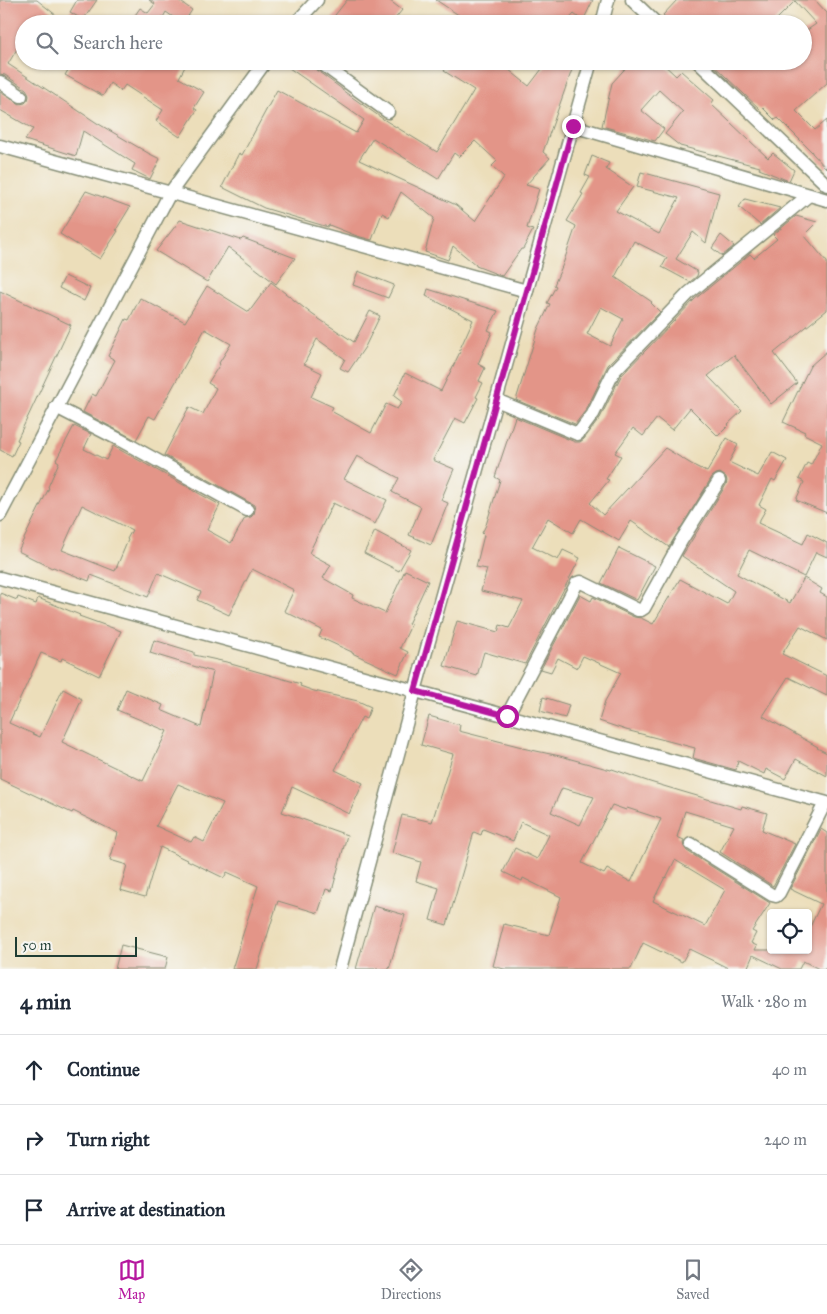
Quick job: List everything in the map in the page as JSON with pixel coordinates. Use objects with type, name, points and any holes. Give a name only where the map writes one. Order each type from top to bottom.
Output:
[{"type":"street","points":[[303,15],[316,0]]},
{"type":"street","points":[[604,15],[608,0]]},
{"type":"street","points":[[632,0],[648,15]]},
{"type":"street","points":[[0,516],[170,193],[259,70]]},
{"type":"street","points":[[330,70],[388,112]]},
{"type":"street","points":[[340,969],[415,691],[589,70]]},
{"type":"street","points":[[706,70],[827,185]]},
{"type":"street","points":[[0,82],[21,96]]},
{"type":"street","points":[[573,126],[827,200]]},
{"type":"street","points":[[0,146],[527,291]]},
{"type":"street","points":[[496,400],[578,434],[592,414],[614,371],[689,293],[809,195]]},
{"type":"street","points":[[56,407],[247,510]]},
{"type":"street","points":[[507,716],[577,583],[580,582],[638,610],[644,608],[719,481]]},
{"type":"street","points":[[0,578],[826,803],[780,893],[776,896],[772,896],[691,844]]},
{"type":"building","points":[[0,0],[37,0],[56,15],[15,15],[15,52],[8,64],[97,123],[160,159],[150,179],[132,170],[135,164],[83,131],[76,156],[25,140],[33,129],[0,110],[0,92],[20,104],[28,100],[28,92],[5,75],[0,74]]},
{"type":"building","points":[[77,0],[97,0],[86,15],[75,15],[70,12]]},
{"type":"building","points":[[149,0],[178,0],[192,10],[189,15],[170,15],[166,12],[164,15],[135,15],[140,8],[148,13],[155,4]]},
{"type":"building","points":[[347,0],[389,0],[402,10],[398,15],[335,15]]},
{"type":"building","points":[[436,0],[593,0],[586,15],[458,15]]},
{"type":"building","points":[[677,0],[815,0],[827,13],[827,83],[796,111],[815,130],[827,120],[827,169],[778,118],[775,120],[763,108],[761,110],[719,70],[812,70],[812,27],[816,24],[812,20],[812,15],[808,15],[795,1],[781,15],[663,15]]},
{"type":"building","points":[[68,70],[183,70],[179,78],[204,92],[194,108],[197,110],[180,137],[156,121],[163,110],[125,85],[121,91],[110,83],[103,96],[65,75]]},
{"type":"building","points":[[292,70],[316,70],[383,119],[437,152],[474,90],[445,70],[509,70],[529,86],[541,70],[572,70],[543,152],[550,158],[526,185],[539,189],[527,228],[533,230],[523,249],[521,249],[502,276],[476,266],[453,246],[448,260],[425,252],[434,218],[401,192],[389,217],[382,213],[372,240],[329,225],[328,227],[264,208],[222,187],[239,153],[242,155],[277,90],[356,133],[364,120]],"holes":[[[373,138],[438,179],[454,153],[459,157],[475,141],[497,161],[492,166],[504,177],[475,221],[456,205],[359,160]]]},
{"type":"building","points":[[624,70],[670,70],[676,76],[681,71],[714,100],[711,104],[768,158],[773,153],[794,170],[789,181],[759,169],[760,167],[680,146],[665,134],[683,112],[659,90],[641,110],[664,129],[655,141],[602,126],[612,83]]},
{"type":"building","points":[[592,156],[609,163],[606,169],[633,187],[616,211],[659,234],[679,198],[637,187],[641,172],[719,193],[706,243],[693,232],[676,259],[698,272],[697,276],[690,282],[662,267],[667,258],[634,241],[615,277],[652,302],[660,312],[608,365],[586,410],[575,424],[516,400],[538,329],[550,304],[547,303],[556,286],[554,285],[576,226],[567,221],[583,194],[581,193],[590,177],[585,175]],"holes":[[[601,307],[623,319],[610,346],[587,334]]]},
{"type":"building","points":[[86,191],[130,207],[116,230],[118,231],[100,259],[60,234]]},
{"type":"building","points":[[745,199],[780,208],[760,225],[739,207]]},
{"type":"building","points":[[796,216],[817,222],[804,235],[827,262],[827,310],[774,353],[797,383],[771,404],[734,355],[708,376],[742,411],[729,425],[718,436],[690,408],[672,430],[657,418],[643,436],[633,428],[615,453],[621,456],[606,479],[609,480],[590,503],[603,515],[665,448],[707,472],[727,438],[738,445],[729,462],[758,476],[772,452],[787,460],[775,481],[772,479],[759,505],[766,509],[758,523],[803,544],[808,533],[827,543],[827,557],[816,552],[804,577],[749,550],[737,574],[790,603],[804,578],[822,589],[820,593],[827,597],[827,640],[800,626],[782,654],[827,676],[827,696],[788,677],[763,716],[827,753],[827,776],[796,759],[785,779],[766,769],[764,774],[738,761],[736,770],[693,758],[695,748],[599,721],[605,701],[621,673],[583,656],[577,668],[558,658],[551,672],[541,669],[580,595],[591,601],[593,597],[653,624],[680,579],[727,604],[734,591],[682,556],[726,485],[726,477],[720,473],[712,477],[669,547],[631,521],[619,541],[581,519],[573,533],[548,518],[532,547],[558,560],[563,550],[580,558],[525,664],[484,652],[477,676],[444,666],[457,621],[498,632],[500,625],[509,628],[523,601],[481,591],[487,569],[476,567],[484,535],[482,533],[500,480],[495,477],[515,417],[575,442],[580,442],[600,418],[621,376],[695,299],[750,254],[754,258],[777,239],[773,235]]},
{"type":"building","points":[[180,220],[241,240],[243,238],[295,258],[276,284],[228,247],[207,282],[156,251]]},
{"type":"building","points":[[721,235],[734,246],[722,256],[712,248]]},
{"type":"building","points":[[358,271],[394,285],[388,298],[353,285]]},
{"type":"building","points":[[65,276],[90,288],[84,301],[59,288]]},
{"type":"building","points":[[271,282],[313,315],[354,342],[370,311],[380,316],[365,347],[348,372],[340,368],[345,359],[317,339],[304,364],[322,373],[311,397],[333,407],[331,411],[371,433],[386,404],[397,409],[402,402],[394,396],[405,373],[441,391],[473,320],[426,296],[428,289],[498,311],[488,330],[492,332],[478,364],[485,368],[479,381],[483,383],[476,397],[478,398],[465,423],[455,418],[433,460],[454,469],[441,500],[448,503],[431,545],[409,535],[421,507],[392,492],[399,478],[357,456],[344,479],[387,500],[375,524],[333,503],[309,553],[331,565],[323,578],[353,595],[352,598],[385,613],[405,570],[428,581],[408,624],[411,625],[400,648],[408,652],[398,674],[319,637],[322,630],[284,611],[294,590],[252,569],[229,615],[197,600],[201,592],[158,573],[148,597],[91,575],[89,581],[52,568],[18,551],[49,488],[59,462],[56,460],[74,426],[91,434],[84,449],[106,460],[113,446],[220,505],[207,530],[231,543],[245,518],[251,517],[254,514],[254,505],[164,455],[189,407],[203,414],[216,388],[208,383],[231,344],[205,329],[155,419],[149,416],[136,440],[83,412],[92,394],[96,396],[115,360],[108,356],[126,319],[129,320],[140,298],[185,322],[207,286],[249,312]],"holes":[[[82,505],[132,530],[115,571],[62,550]]]},
{"type":"building","points":[[0,291],[71,325],[17,440],[19,441],[12,456],[0,450]]},
{"type":"building","points":[[827,351],[827,513],[796,500],[804,482],[799,479],[807,463],[811,465],[822,443],[804,434],[805,432],[783,422],[810,366]]},
{"type":"building","points":[[375,531],[411,550],[399,571],[364,553]]},
{"type":"building","points":[[619,548],[655,566],[637,600],[601,583]]},
{"type":"building","points":[[0,593],[17,600],[18,597],[36,604],[38,598],[79,616],[121,631],[99,676],[62,658],[61,661],[41,653],[9,723],[40,737],[63,689],[82,699],[62,742],[143,781],[167,731],[117,710],[126,689],[163,705],[161,710],[201,727],[213,672],[150,653],[154,640],[194,652],[194,655],[231,663],[301,684],[300,686],[314,691],[358,701],[371,707],[366,719],[362,717],[335,770],[363,783],[349,814],[292,787],[282,812],[347,835],[332,891],[326,889],[318,913],[278,901],[257,969],[232,969],[258,886],[227,872],[224,878],[160,847],[145,897],[120,890],[127,865],[110,860],[118,833],[0,779]],"holes":[[[178,784],[223,803],[204,842],[194,837],[191,842],[156,826]]]},
{"type":"building","points":[[543,697],[569,705],[565,718],[540,711]]},
{"type":"building","points":[[429,716],[460,725],[459,731],[612,769],[741,809],[742,806],[767,813],[762,830],[795,844],[773,886],[720,852],[734,826],[685,811],[677,837],[684,840],[684,847],[687,851],[770,903],[752,931],[756,933],[751,943],[757,946],[755,950],[767,950],[767,954],[812,954],[812,923],[821,904],[790,889],[821,829],[827,833],[827,969],[819,969],[803,961],[799,969],[782,969],[753,955],[747,969],[730,969],[689,949],[682,962],[643,943],[631,969],[504,969],[493,966],[504,924],[549,935],[561,897],[523,878],[522,881],[503,872],[515,848],[537,859],[549,835],[521,822],[513,841],[483,829],[481,835],[474,832],[447,925],[430,920],[439,888],[416,881],[421,862],[392,853],[402,815],[432,822],[453,754],[421,745]],"holes":[[[562,788],[594,797],[580,825],[551,812]],[[612,805],[661,819],[631,882],[607,869],[604,874],[582,863]],[[675,860],[725,890],[705,926],[653,901]]]},
{"type":"building","points":[[374,906],[405,915],[389,969],[356,969]]},
{"type":"building","points":[[121,945],[168,957],[165,969],[115,969]]},
{"type":"route","points":[[507,716],[415,691],[573,126]]}]
